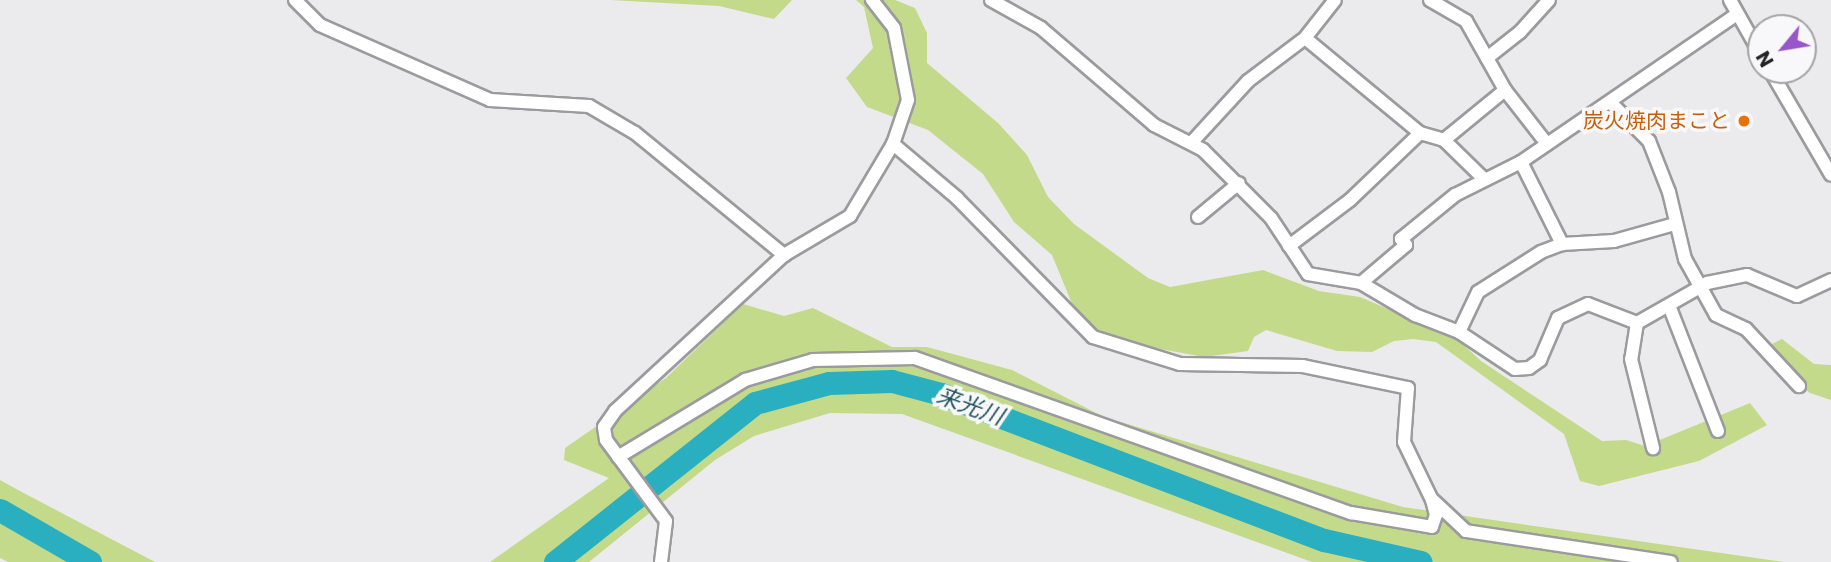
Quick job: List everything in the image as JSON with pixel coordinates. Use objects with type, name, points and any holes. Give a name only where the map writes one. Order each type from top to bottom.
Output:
[{"type":"street","points":[[295,0],[320,25],[490,100],[589,106],[635,133],[783,255]]},
{"type":"street","points":[[661,562],[666,521],[606,440],[604,427],[615,411],[783,255],[850,216],[893,144],[908,100],[908,82],[894,28],[872,0]]},
{"type":"street","points":[[991,0],[1008,5],[1041,28],[1160,129],[1192,142],[1239,183],[1308,274],[1361,284],[1415,315],[1459,332],[1516,369],[1524,370],[1545,353],[1551,325],[1575,308],[1588,304],[1637,323],[1670,309],[1699,286],[1747,275],[1797,296],[1831,280]]},
{"type":"street","points":[[1192,142],[1248,81],[1305,38],[1335,0]]},
{"type":"street","points":[[1430,0],[1466,21],[1506,90],[1547,144]]},
{"type":"street","points":[[1487,58],[1520,32],[1549,0]]},
{"type":"street","points":[[1730,0],[1747,32]]},
{"type":"street","points":[[1361,284],[1406,245],[1401,239],[1427,217],[1483,178],[1521,163],[1737,15]]},
{"type":"street","points":[[1305,38],[1420,133],[1444,140],[1483,178]]},
{"type":"street","points":[[1778,84],[1831,175]]},
{"type":"street","points":[[1444,140],[1506,90]]},
{"type":"street","points":[[1610,103],[1649,141],[1667,184],[1675,224],[1699,286],[1716,314],[1746,329],[1799,386]]},
{"type":"street","points":[[1289,246],[1350,200],[1420,133]]},
{"type":"street","points":[[621,461],[744,380],[813,360],[877,355],[915,358],[1351,513],[1432,527],[1436,515],[1432,500],[1404,442],[1408,388],[1303,366],[1180,364],[1093,337],[957,198],[893,144]]},
{"type":"street","points":[[1521,163],[1562,244]]},
{"type":"street","points":[[1198,217],[1239,183]]},
{"type":"street","points":[[1459,332],[1471,300],[1508,269],[1562,244],[1614,241],[1675,224]]},
{"type":"street","points":[[1670,309],[1718,431]]},
{"type":"street","points":[[1637,323],[1631,359],[1653,448]]},
{"type":"street","points":[[1432,500],[1466,531],[1671,562]]},
{"type":"green space","points":[[610,0],[792,0],[774,19],[719,6]]},
{"type":"green space","points":[[856,0],[895,0],[915,8],[927,33],[927,63],[998,123],[1027,155],[1048,197],[1074,224],[1148,278],[1170,287],[1263,270],[1319,291],[1360,297],[1456,338],[1481,361],[1602,441],[1626,440],[1645,446],[1750,403],[1767,425],[1699,461],[1599,486],[1580,481],[1564,434],[1436,342],[1413,339],[1394,341],[1372,352],[1337,351],[1266,330],[1254,337],[1248,351],[1204,357],[1133,344],[1089,326],[1075,311],[1052,255],[1014,222],[983,174],[928,130],[867,107],[846,78],[873,48],[864,7]]},
{"type":"green space","points":[[743,304],[784,316],[813,308],[892,347],[927,347],[1012,370],[1104,417],[1403,507],[1784,562],[1312,562],[902,414],[830,413],[754,436],[715,460],[589,562],[490,562],[609,478],[564,460],[565,448],[666,378]]},
{"type":"green space","points":[[1782,339],[1814,364],[1831,365],[1831,400],[1810,393],[1787,374],[1770,345]]},
{"type":"green space","points":[[0,480],[155,562],[8,562],[0,558]]},
{"type":"waterway","name":"来光川","points":[[555,562],[755,403],[829,383],[892,381],[941,394],[1324,540],[1421,562]]},
{"type":"waterway","name":"来光川","points":[[0,510],[90,562]]},
{"type":"place","name":"炭火焼肉まこと","points":[[1744,121]]}]
